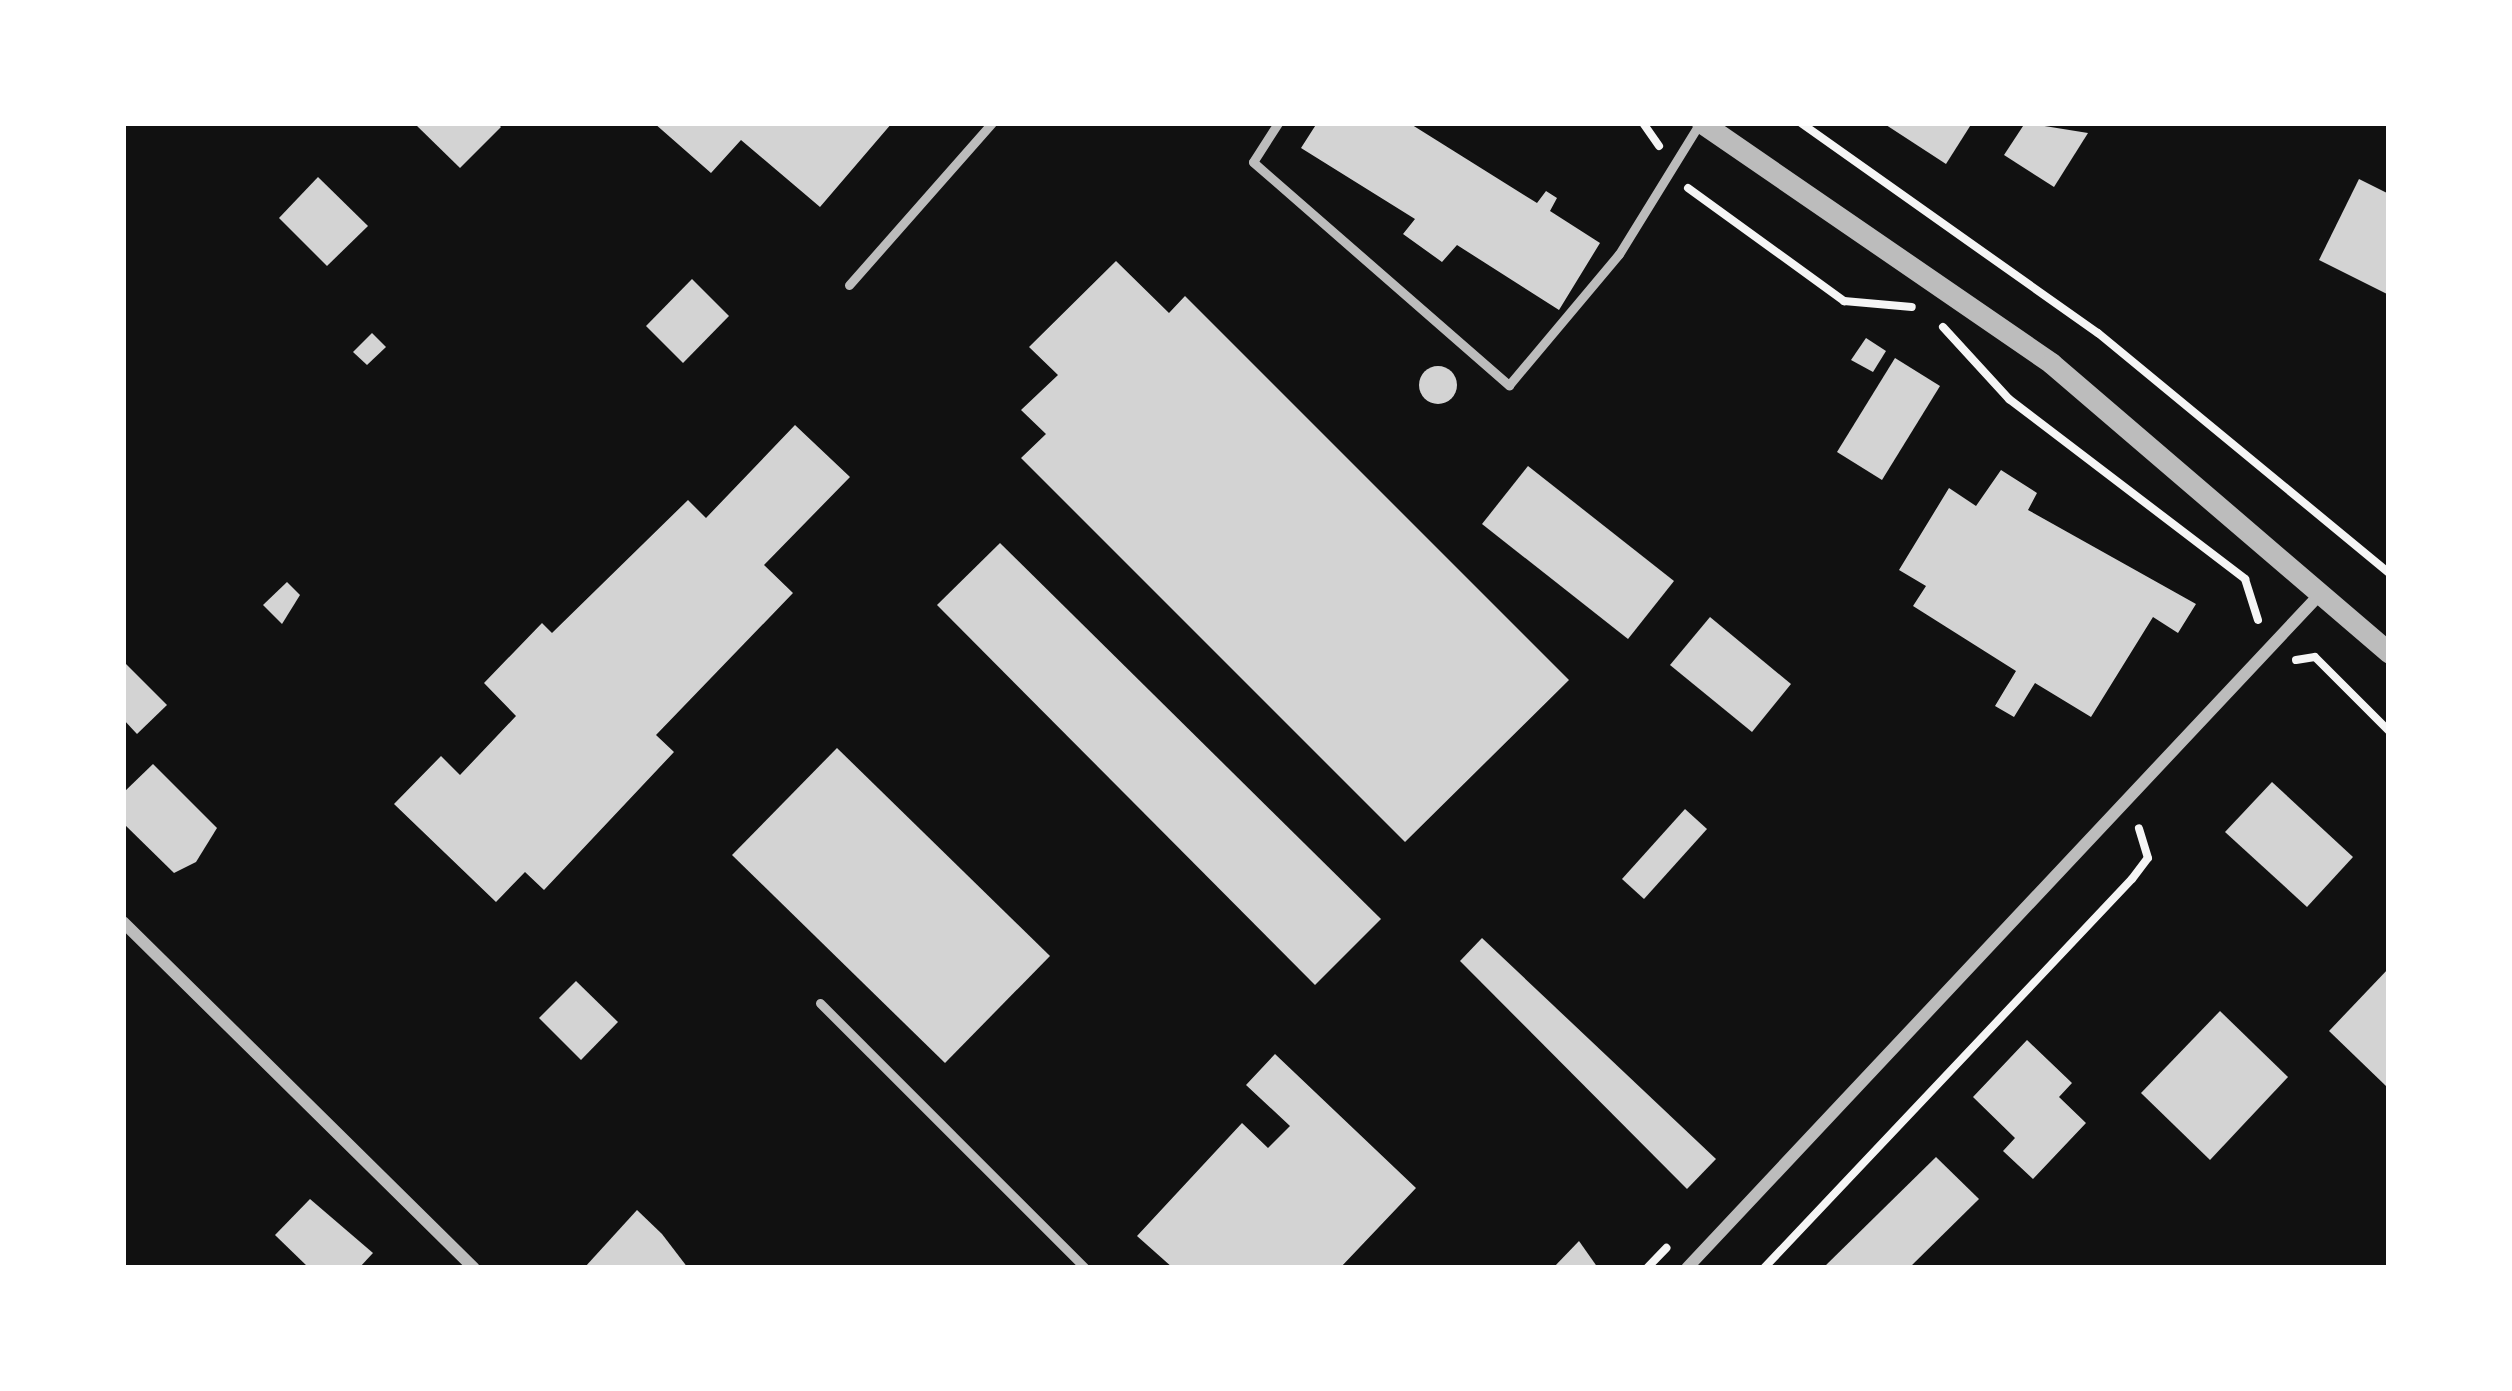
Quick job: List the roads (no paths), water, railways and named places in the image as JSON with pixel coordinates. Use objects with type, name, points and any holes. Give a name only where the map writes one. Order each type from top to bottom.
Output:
[{"type":"street","points":[[1701,123],[2051,363],[2389,652]]},
{"type":"street","points":[[1687,1268],[2322,591]]},
{"type":"street","points":[[123,922],[474,1268]]},
{"type":"lane","points":[[849,286],[992,123]]},
{"type":"lane","points":[[1278,123],[1252,162],[1509,385],[1619,254],[1701,123]]},
{"type":"lane","points":[[820,1003],[1084,1268]]}]
